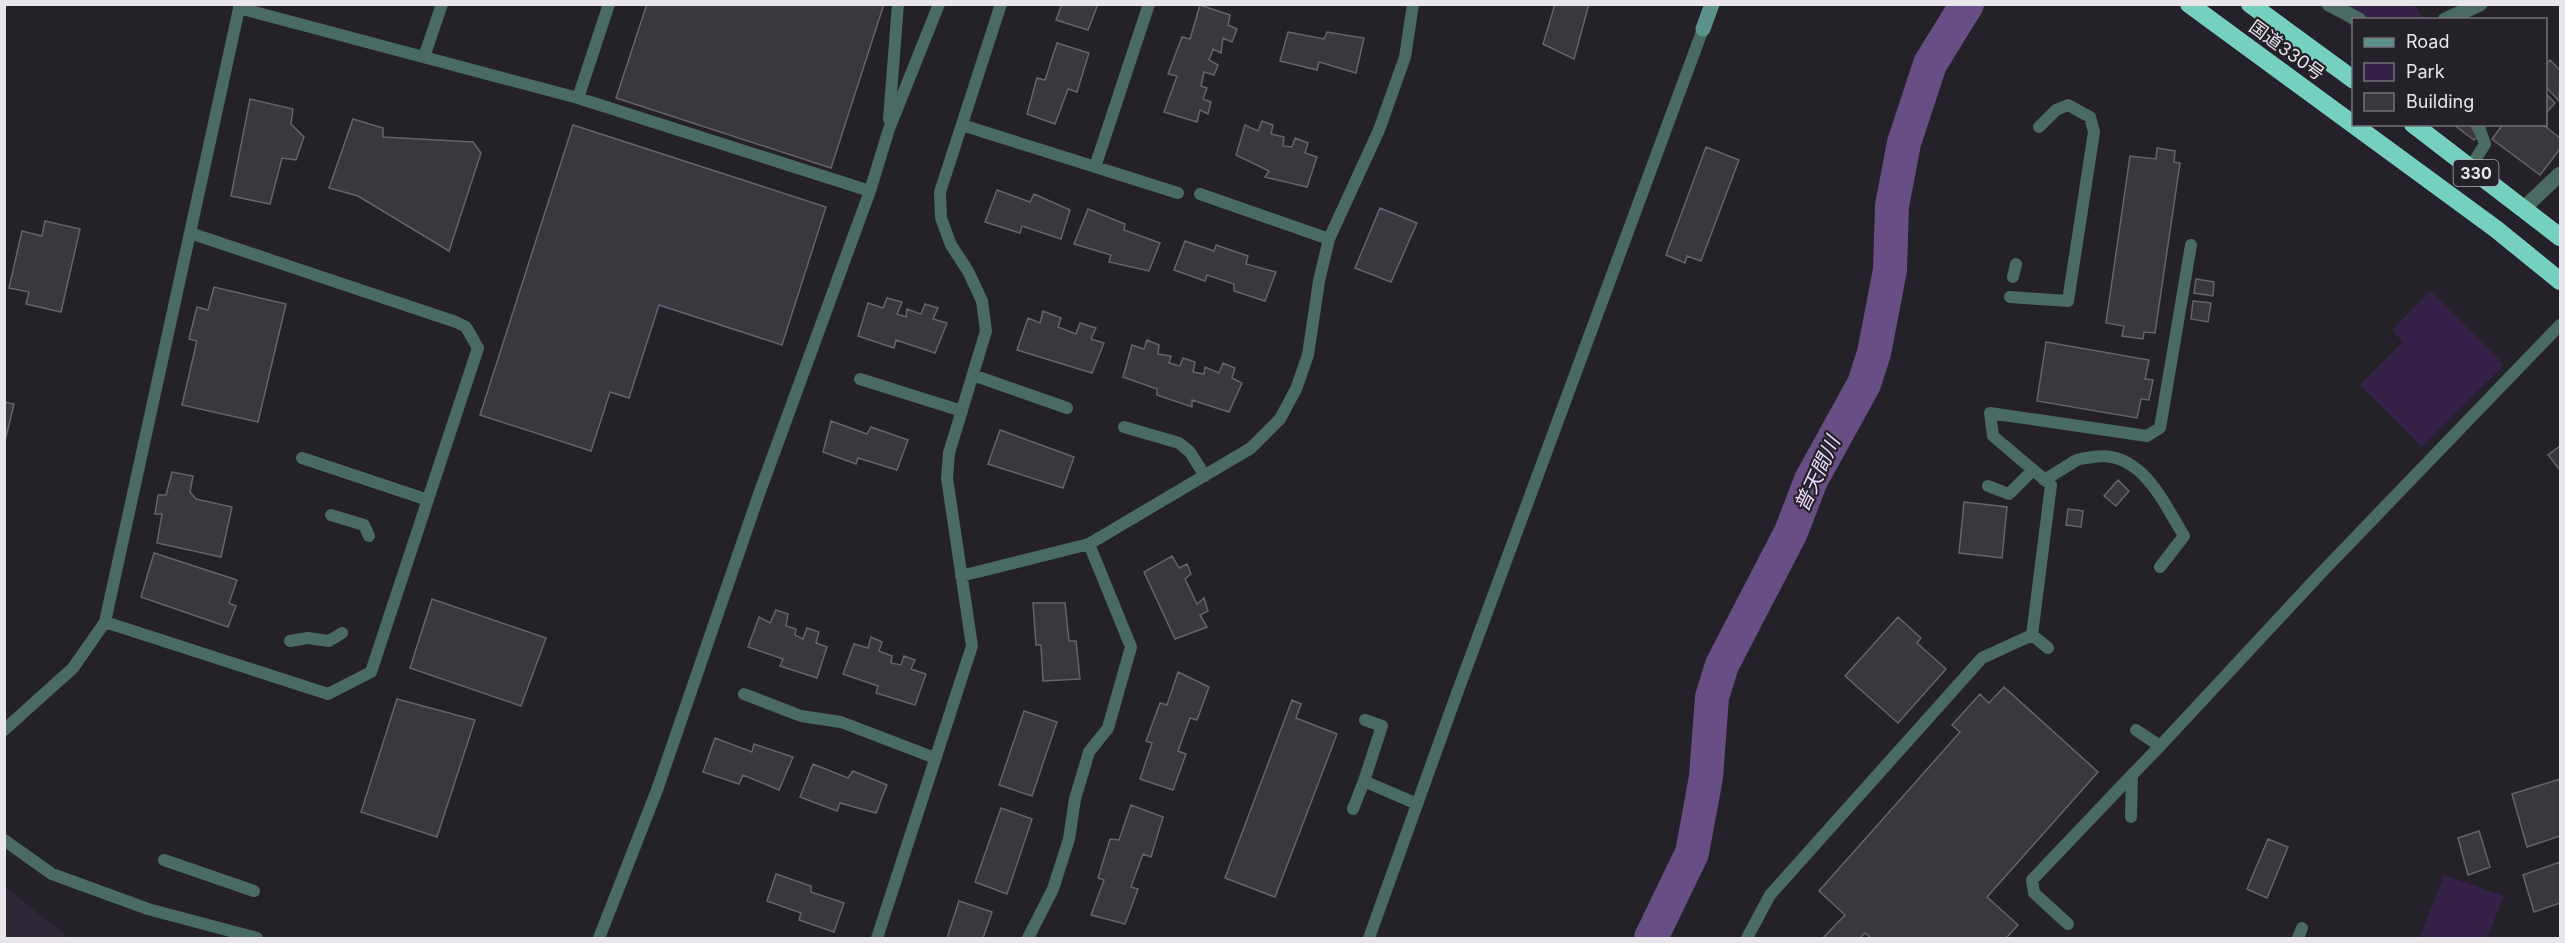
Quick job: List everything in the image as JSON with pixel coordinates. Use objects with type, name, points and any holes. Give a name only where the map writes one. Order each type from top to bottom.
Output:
[{"type":"highway","name":"国道330号","points":[[2189,4],[2352,123]]},
{"type":"highway","name":"国道330号","points":[[2250,4],[2352,79]]},
{"type":"highway","name":"国道330号","points":[[2355,126],[2496,229],[2560,281]]},
{"type":"highway","name":"330","points":[[2416,126],[2560,237]]},
{"type":"street","points":[[1703,29],[1712,4]]},
{"type":"street","points":[[2329,4],[2356,18]]},
{"type":"street","points":[[2449,18],[2480,4]]},
{"type":"street","points":[[2523,209],[2560,174]]},
{"type":"lane","points":[[424,57],[442,4]]},
{"type":"lane","points":[[579,98],[609,4]]},
{"type":"lane","points":[[889,129],[898,4]]},
{"type":"lane","points":[[599,939],[657,790],[759,494],[870,191],[889,129],[939,4]]},
{"type":"lane","points":[[876,939],[972,646],[947,478],[949,453],[986,331],[982,301],[968,271],[951,246],[941,218],[940,192],[1001,4]]},
{"type":"lane","points":[[1095,167],[1149,4]]},
{"type":"lane","points":[[961,576],[1089,544],[1251,448],[1280,419],[1291,399],[1308,355],[1319,281],[1329,239],[1379,130],[1405,57],[1413,4]]},
{"type":"lane","points":[[4,730],[73,668],[105,622],[240,6],[579,98],[870,191]]},
{"type":"lane","points":[[1369,939],[1703,29]]},
{"type":"lane","points":[[2010,297],[2068,301],[2094,132],[2090,117],[2068,105],[2056,110],[2039,127]]},
{"type":"lane","points":[[962,125],[1178,193]]},
{"type":"lane","points":[[2470,168],[2485,144],[2479,126]]},
{"type":"lane","points":[[1200,195],[1329,239]]},
{"type":"lane","points":[[105,622],[328,694],[371,672],[478,348],[466,327],[190,233]]},
{"type":"lane","points":[[2032,634],[2051,485],[1993,436],[1990,412],[2147,436],[2160,428],[2191,245]]},
{"type":"lane","points":[[2013,278],[2016,264]]},
{"type":"lane","points":[[2068,924],[2034,893],[2032,880],[2330,564],[2560,325]]},
{"type":"lane","points":[[973,375],[1067,408]]},
{"type":"lane","points":[[860,379],[962,411]]},
{"type":"lane","points":[[1124,427],[1179,443],[1190,452],[1205,476]]},
{"type":"lane","points":[[2044,480],[2076,460],[2118,457],[2132,465],[2146,477],[2184,536],[2160,567]]},
{"type":"lane","points":[[302,458],[428,500]]},
{"type":"lane","points":[[1988,486],[2009,494],[2032,471]]},
{"type":"lane","points":[[331,515],[364,525],[369,536]]},
{"type":"lane","points":[[1028,939],[1053,889],[1069,838],[1075,799],[1089,752],[1108,728],[1131,647],[1089,544]]},
{"type":"lane","points":[[290,641],[308,638],[329,641],[342,633]]},
{"type":"lane","points":[[2032,634],[2048,648]]},
{"type":"lane","points":[[1747,939],[1770,895],[1982,658],[2032,634]]},
{"type":"lane","points":[[744,694],[801,716],[842,722],[935,758]]},
{"type":"lane","points":[[1353,809],[1382,726],[1365,720]]},
{"type":"lane","points":[[2136,730],[2160,746]]},
{"type":"lane","points":[[2130,816],[2132,775]]},
{"type":"lane","points":[[1364,781],[1417,804]]},
{"type":"lane","points":[[4,840],[52,874],[148,909],[257,939]]},
{"type":"lane","points":[[164,860],[254,891]]},
{"type":"shaded area","points":[[5,887],[69,938],[5,938]]},
{"type":"green space","points":[[2325,5],[2415,5],[2422,18],[2352,18],[2352,27]]},
{"type":"green space","points":[[2430,291],[2504,365],[2422,447],[2360,385],[2403,342],[2392,330]]},
{"type":"green space","points":[[2444,875],[2504,896],[2487,938],[2420,938]]},
{"type":"building","points":[[647,4],[884,4],[831,168],[616,98]]},
{"type":"building","points":[[1062,4],[1098,4],[1088,30],[1056,20]]},
{"type":"building","points":[[1555,4],[1589,4],[1574,59],[1543,44]]},
{"type":"building","points":[[1200,5],[1230,15],[1228,25],[1237,29],[1232,42],[1223,38],[1221,53],[1213,49],[1209,60],[1218,65],[1214,75],[1204,72],[1201,86],[1207,88],[1203,99],[1211,102],[1208,114],[1200,110],[1197,122],[1164,112],[1177,76],[1168,74],[1182,37],[1190,39]]},
{"type":"building","points":[[1288,32],[1324,39],[1327,32],[1364,38],[1356,73],[1319,62],[1317,70],[1280,61]]},
{"type":"building","points":[[1057,43],[1089,53],[1077,92],[1068,89],[1055,124],[1027,114],[1037,78],[1045,80]]},
{"type":"building","points":[[2550,60],[2560,70],[2559,101],[2547,88],[2547,63]]},
{"type":"building","points":[[2547,95],[2555,103],[2547,112]]},
{"type":"building","points":[[250,99],[293,109],[291,124],[304,137],[296,160],[282,158],[270,204],[231,196]]},
{"type":"building","points":[[353,119],[383,128],[383,137],[473,142],[481,153],[449,251],[358,196],[329,188]]},
{"type":"building","points":[[1262,121],[1273,125],[1271,134],[1284,137],[1283,146],[1292,147],[1295,138],[1308,143],[1305,153],[1317,157],[1307,187],[1265,177],[1269,171],[1236,155],[1245,125],[1258,131]]},
{"type":"building","points":[[573,125],[826,207],[782,345],[659,305],[629,398],[610,392],[591,451],[480,415]]},
{"type":"building","points":[[2456,126],[2471,126],[2477,137],[2474,140]]},
{"type":"building","points":[[2502,126],[2545,126],[2560,138],[2560,149],[2540,175],[2492,139]]},
{"type":"building","points":[[1706,147],[1739,160],[1701,261],[1687,256],[1685,263],[1666,255]]},
{"type":"building","points":[[2157,148],[2175,151],[2174,162],[2180,163],[2155,333],[2144,332],[2143,339],[2122,336],[2124,326],[2106,323],[2130,156],[2156,159]]},
{"type":"building","points":[[997,190],[1030,202],[1034,194],[1070,210],[1061,239],[1022,226],[1020,233],[985,222]]},
{"type":"building","points":[[1380,208],[1417,223],[1391,282],[1355,268]]},
{"type":"building","points":[[1088,209],[1125,224],[1124,230],[1160,243],[1149,271],[1109,262],[1111,255],[1074,244]]},
{"type":"building","points":[[45,221],[80,229],[61,312],[26,304],[29,292],[9,288],[22,231],[42,236]]},
{"type":"building","points":[[1185,241],[1214,251],[1216,245],[1248,256],[1246,264],[1276,272],[1265,301],[1234,291],[1234,284],[1207,275],[1205,281],[1174,270]]},
{"type":"building","points":[[2196,279],[2214,282],[2213,296],[2194,293]]},
{"type":"building","points":[[214,287],[286,304],[258,422],[182,405],[197,341],[189,339],[197,307],[208,310]]},
{"type":"building","points":[[887,298],[902,302],[897,314],[906,317],[907,309],[921,314],[925,304],[938,308],[933,319],[947,323],[935,353],[896,340],[894,348],[858,336],[868,303],[883,308]]},
{"type":"building","points":[[2193,301],[2211,303],[2208,322],[2191,319]]},
{"type":"building","points":[[1043,311],[1061,318],[1058,327],[1076,334],[1080,323],[1096,328],[1091,339],[1104,343],[1092,373],[1017,350],[1028,318],[1040,323]]},
{"type":"building","points":[[1147,340],[1159,345],[1158,354],[1171,356],[1169,363],[1180,366],[1183,358],[1195,362],[1193,372],[1204,374],[1205,367],[1219,373],[1223,363],[1235,368],[1232,378],[1242,383],[1229,412],[1192,400],[1192,407],[1157,395],[1157,389],[1123,377],[1132,345],[1144,349]]},
{"type":"building","points":[[2046,342],[2149,360],[2145,379],[2153,380],[2149,400],[2141,399],[2137,418],[2037,401]]},
{"type":"building","points":[[4,402],[14,404],[4,445]]},
{"type":"building","points":[[831,421],[867,434],[871,427],[908,440],[897,470],[858,458],[856,464],[823,452]]},
{"type":"building","points":[[1000,430],[1074,457],[1063,488],[988,464]]},
{"type":"building","points":[[2560,446],[2560,470],[2548,455]]},
{"type":"building","points":[[172,472],[193,476],[190,492],[196,499],[232,507],[221,557],[157,543],[162,514],[155,514],[158,495],[166,495]]},
{"type":"building","points":[[2118,480],[2129,491],[2116,506],[2104,496]]},
{"type":"building","points":[[1964,502],[2007,507],[2002,558],[1959,553]]},
{"type":"building","points":[[2068,509],[2083,511],[2081,527],[2066,525]]},
{"type":"building","points":[[154,553],[237,580],[229,603],[236,606],[228,627],[141,597]]},
{"type":"building","points":[[1172,556],[1179,568],[1187,564],[1191,574],[1185,579],[1197,604],[1204,598],[1208,611],[1200,615],[1207,627],[1175,639],[1144,572]]},
{"type":"building","points":[[432,599],[546,638],[521,706],[410,668]]},
{"type":"building","points":[[1033,603],[1065,603],[1069,641],[1076,641],[1080,679],[1043,681],[1041,645],[1036,645]]},
{"type":"building","points":[[776,610],[788,614],[786,626],[796,629],[795,635],[803,639],[807,628],[819,632],[816,643],[827,647],[817,678],[780,666],[783,659],[748,647],[759,617],[770,623]]},
{"type":"building","points":[[1898,617],[1921,638],[1917,643],[1946,669],[1898,723],[1845,676]]},
{"type":"building","points":[[871,637],[882,642],[879,651],[892,656],[891,663],[901,665],[904,656],[915,660],[911,669],[926,674],[915,705],[876,693],[878,686],[843,674],[854,644],[868,648]]},
{"type":"building","points":[[1178,672],[1209,687],[1197,720],[1190,718],[1178,751],[1186,754],[1173,790],[1140,779],[1152,743],[1146,741],[1160,703],[1167,705]]},
{"type":"building","points":[[2004,687],[2098,772],[1987,897],[2018,925],[2006,938],[1871,938],[1865,933],[1860,938],[1823,938],[1845,915],[1819,891],[1960,732],[1952,725],[1980,694],[1989,703]]},
{"type":"building","points":[[397,699],[475,720],[437,837],[361,812]]},
{"type":"building","points":[[1292,700],[1301,704],[1296,718],[1337,734],[1275,897],[1225,878]]},
{"type":"building","points":[[1024,711],[1057,722],[1032,796],[999,785]]},
{"type":"building","points":[[715,738],[752,752],[754,744],[793,757],[779,790],[743,775],[739,784],[703,772]]},
{"type":"building","points":[[813,764],[848,778],[853,771],[887,785],[876,813],[840,803],[837,811],[800,797]]},
{"type":"building","points":[[2560,779],[2560,836],[2527,847],[2512,794]]},
{"type":"building","points":[[1131,805],[1163,817],[1151,857],[1143,854],[1131,887],[1138,889],[1125,924],[1091,915],[1104,880],[1098,878],[1110,839],[1119,840]]},
{"type":"building","points":[[1001,808],[1032,819],[1007,894],[975,882]]},
{"type":"building","points":[[2479,831],[2490,867],[2468,875],[2458,838]]},
{"type":"building","points":[[2268,839],[2288,847],[2267,898],[2247,889]]},
{"type":"building","points":[[2560,862],[2560,903],[2534,912],[2523,875]]},
{"type":"building","points":[[776,874],[811,886],[811,892],[844,903],[834,932],[799,920],[801,913],[767,901]]},
{"type":"building","points":[[959,901],[992,912],[983,938],[947,938]]},
{"type":"waterway","name":"普天間川","points":[[1651,938],[1692,853],[1706,777],[1712,697],[1722,665],[1791,532],[1811,480],[1864,384],[1874,353],[1890,270],[1892,206],[1904,143],[1930,64],[1967,4]]}]
